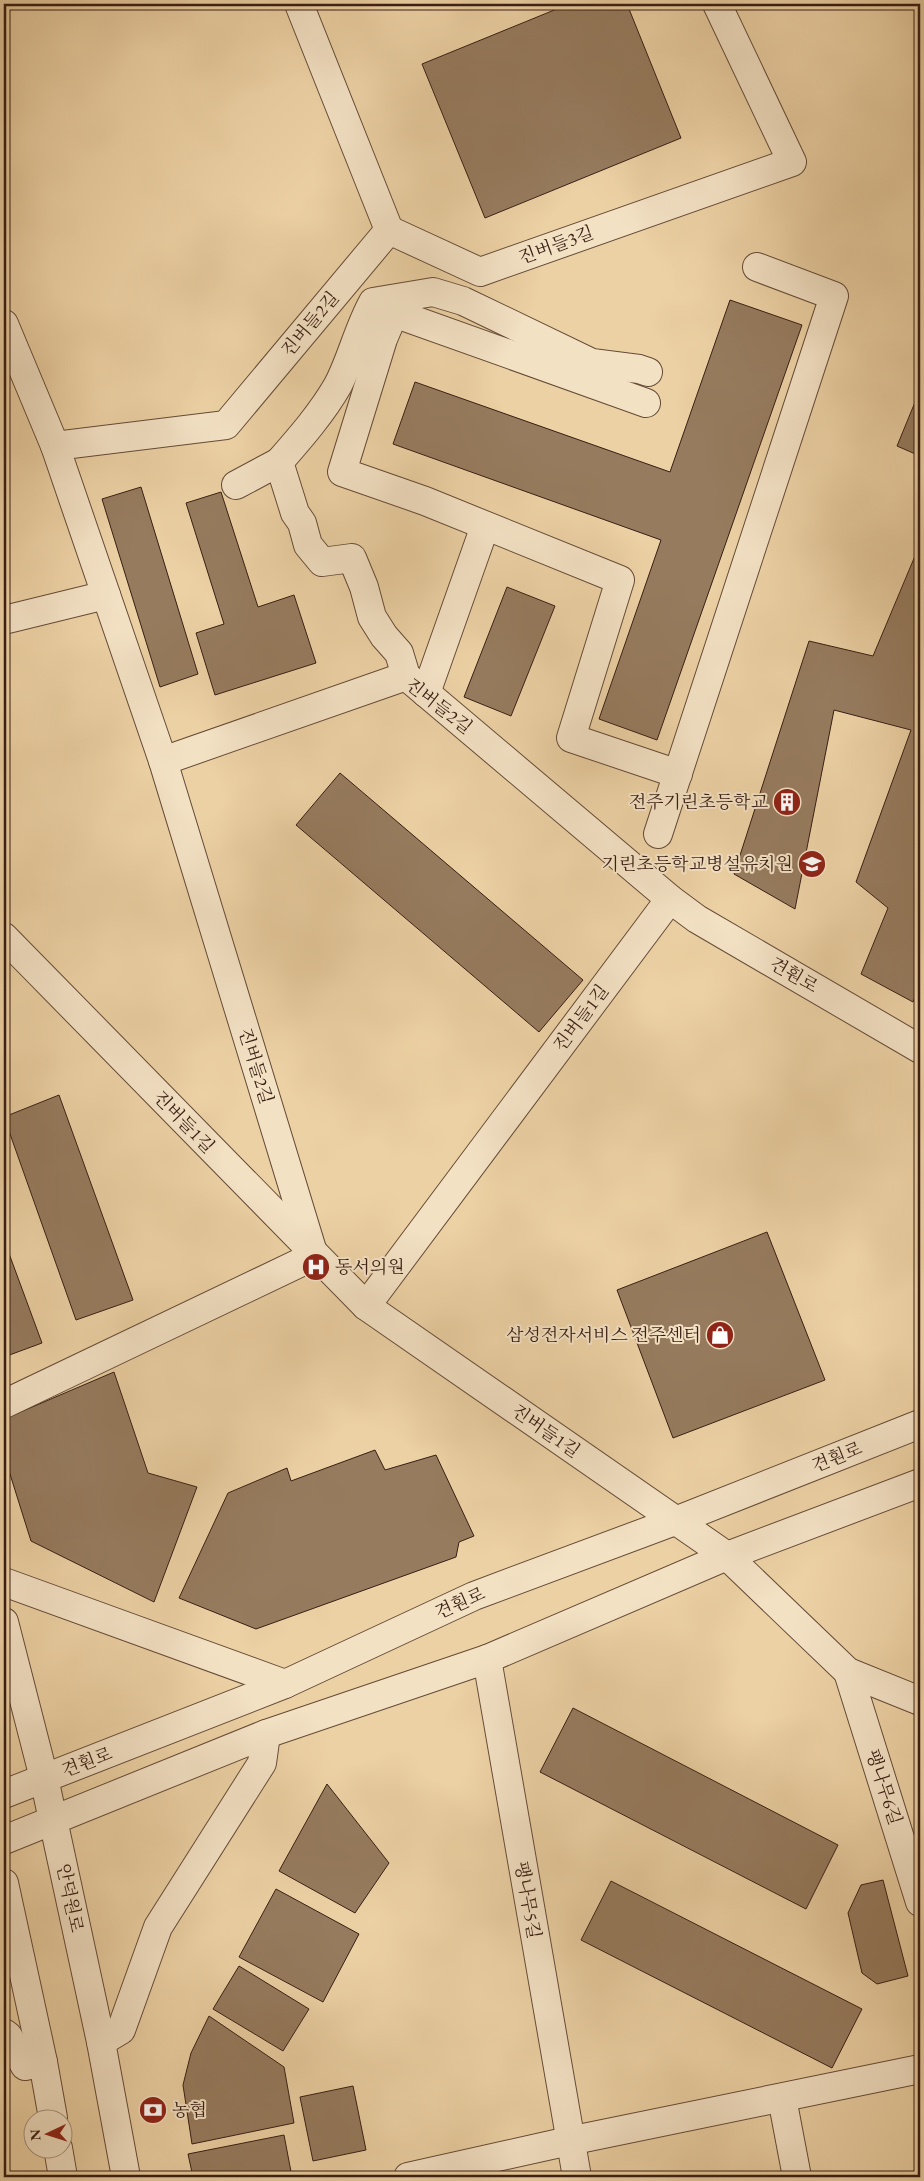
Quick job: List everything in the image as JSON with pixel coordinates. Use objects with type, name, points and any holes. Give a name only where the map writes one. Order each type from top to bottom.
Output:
[{"type":"street","points":[[299,4],[389,230]]},
{"type":"street","name":"진버들3길","points":[[389,230],[480,272],[792,162],[717,4]]},
{"type":"street","name":"진버들2길","points":[[55,446],[226,425],[389,230]]},
{"type":"street","points":[[658,834],[834,296],[757,267]]},
{"type":"street","points":[[236,485],[278,462],[306,432],[338,384],[364,319],[373,302],[433,292],[463,301],[529,331],[592,363],[639,369],[648,372]]},
{"type":"street","points":[[646,403],[394,313],[383,339],[342,472],[620,580],[571,738],[678,774]]},
{"type":"street","name":"진버들2길","points":[[4,324],[55,446],[163,761],[314,1256]]},
{"type":"street","points":[[278,462],[295,513],[302,523],[308,546],[322,562],[352,558],[364,587],[372,617],[384,636],[399,653],[416,684]]},
{"type":"street","points":[[416,684],[485,526]]},
{"type":"street","points":[[4,620],[106,595]]},
{"type":"street","name":"진버들2길","points":[[163,761],[416,684],[670,899]]},
{"type":"street","name":"견훤로","points":[[670,899],[697,919],[920,1048]]},
{"type":"street","name":"진버들1길","points":[[366,1306],[670,899]]},
{"type":"street","name":"진버들1길","points":[[4,937],[314,1256],[366,1306],[727,1556]]},
{"type":"street","points":[[4,1404],[314,1256]]},
{"type":"street","name":"견훤로","points":[[4,1794],[286,1684],[474,1596],[675,1521],[920,1424]]},
{"type":"street","points":[[4,1840],[266,1734],[487,1658],[727,1556],[920,1483]]},
{"type":"street","name":"팽나무6길","points":[[727,1556],[848,1672],[920,1701]]},
{"type":"street","points":[[4,1582],[286,1684]]},
{"type":"street","name":"안덕원로","points":[[4,1622],[44,1778],[101,2042],[126,2177]]},
{"type":"street","name":"팽나무5길","points":[[487,1658],[569,2141],[577,2177]]},
{"type":"street","name":"팽나무6길","points":[[848,1672],[920,1902]]},
{"type":"street","points":[[101,2042],[121,2030],[158,1927],[262,1763],[266,1734]]},
{"type":"street","points":[[4,1883],[51,2108]]},
{"type":"street","points":[[4,2033],[8,2036],[24,2066],[43,2062]]},
{"type":"street","points":[[408,2177],[569,2141],[920,2069]]},
{"type":"street","points":[[782,2098],[797,2177]]},
{"type":"street","points":[[60,2158],[64,2177]]},
{"type":"building","points":[[569,4],[627,4],[681,138],[485,218],[422,64]]},
{"type":"building","points":[[730,300],[802,325],[657,740],[599,719],[661,540],[393,444],[415,382],[670,472]]},
{"type":"building","points":[[920,390],[920,456],[897,446]]},
{"type":"building","points":[[141,487],[198,674],[160,687],[102,499]]},
{"type":"building","points":[[221,492],[258,607],[294,595],[316,663],[215,695],[196,633],[224,624],[186,503]]},
{"type":"building","name":"전주기린초등학교","points":[[920,544],[920,982],[913,1002],[861,974],[888,908],[856,882],[911,730],[834,710],[795,909],[734,874],[809,641],[873,656]]},
{"type":"building","points":[[507,587],[555,606],[511,716],[464,697]]},
{"type":"building","points":[[340,773],[583,980],[539,1032],[296,825]]},
{"type":"building","points":[[59,1095],[133,1300],[76,1320],[4,1117]]},
{"type":"building","name":"삼성전자서비스 전주센터","points":[[767,1232],[825,1380],[673,1438],[617,1290]]},
{"type":"building","points":[[4,1240],[42,1343],[4,1357]]},
{"type":"building","points":[[114,1372],[148,1473],[197,1487],[154,1602],[31,1541],[4,1455],[4,1419]]},
{"type":"building","points":[[375,1450],[385,1470],[436,1455],[474,1536],[459,1542],[456,1557],[256,1629],[179,1598],[228,1493],[287,1468],[291,1481]]},
{"type":"building","points":[[573,1708],[838,1845],[806,1909],[540,1772]]},
{"type":"building","points":[[327,1784],[389,1863],[355,1913],[279,1871]]},
{"type":"building","points":[[883,1880],[908,1976],[877,1984],[862,1973],[848,1913],[861,1885]]},
{"type":"building","points":[[611,1881],[862,2009],[832,2068],[581,1940]]},
{"type":"building","points":[[276,1889],[359,1934],[323,2002],[239,1957]]},
{"type":"building","points":[[239,1966],[309,2009],[283,2051],[213,2009]]},
{"type":"building","points":[[209,2016],[284,2067],[294,2123],[192,2144],[183,2085],[191,2053]]},
{"type":"building","points":[[353,2086],[366,2150],[313,2161],[300,2097]]},
{"type":"building","points":[[284,2135],[292,2177],[193,2177],[188,2154]]},
{"type":"place","name":"전주기린초등학교","points":[[787,802]]},
{"type":"place","name":"기린초등학교병설유치원","points":[[812,864]]},
{"type":"place","name":"동서의원","points":[[316,1267]]},
{"type":"place","name":"삼성전자서비스 전주센터","points":[[720,1335]]},
{"type":"place","name":"농협","points":[[153,2110]]}]
